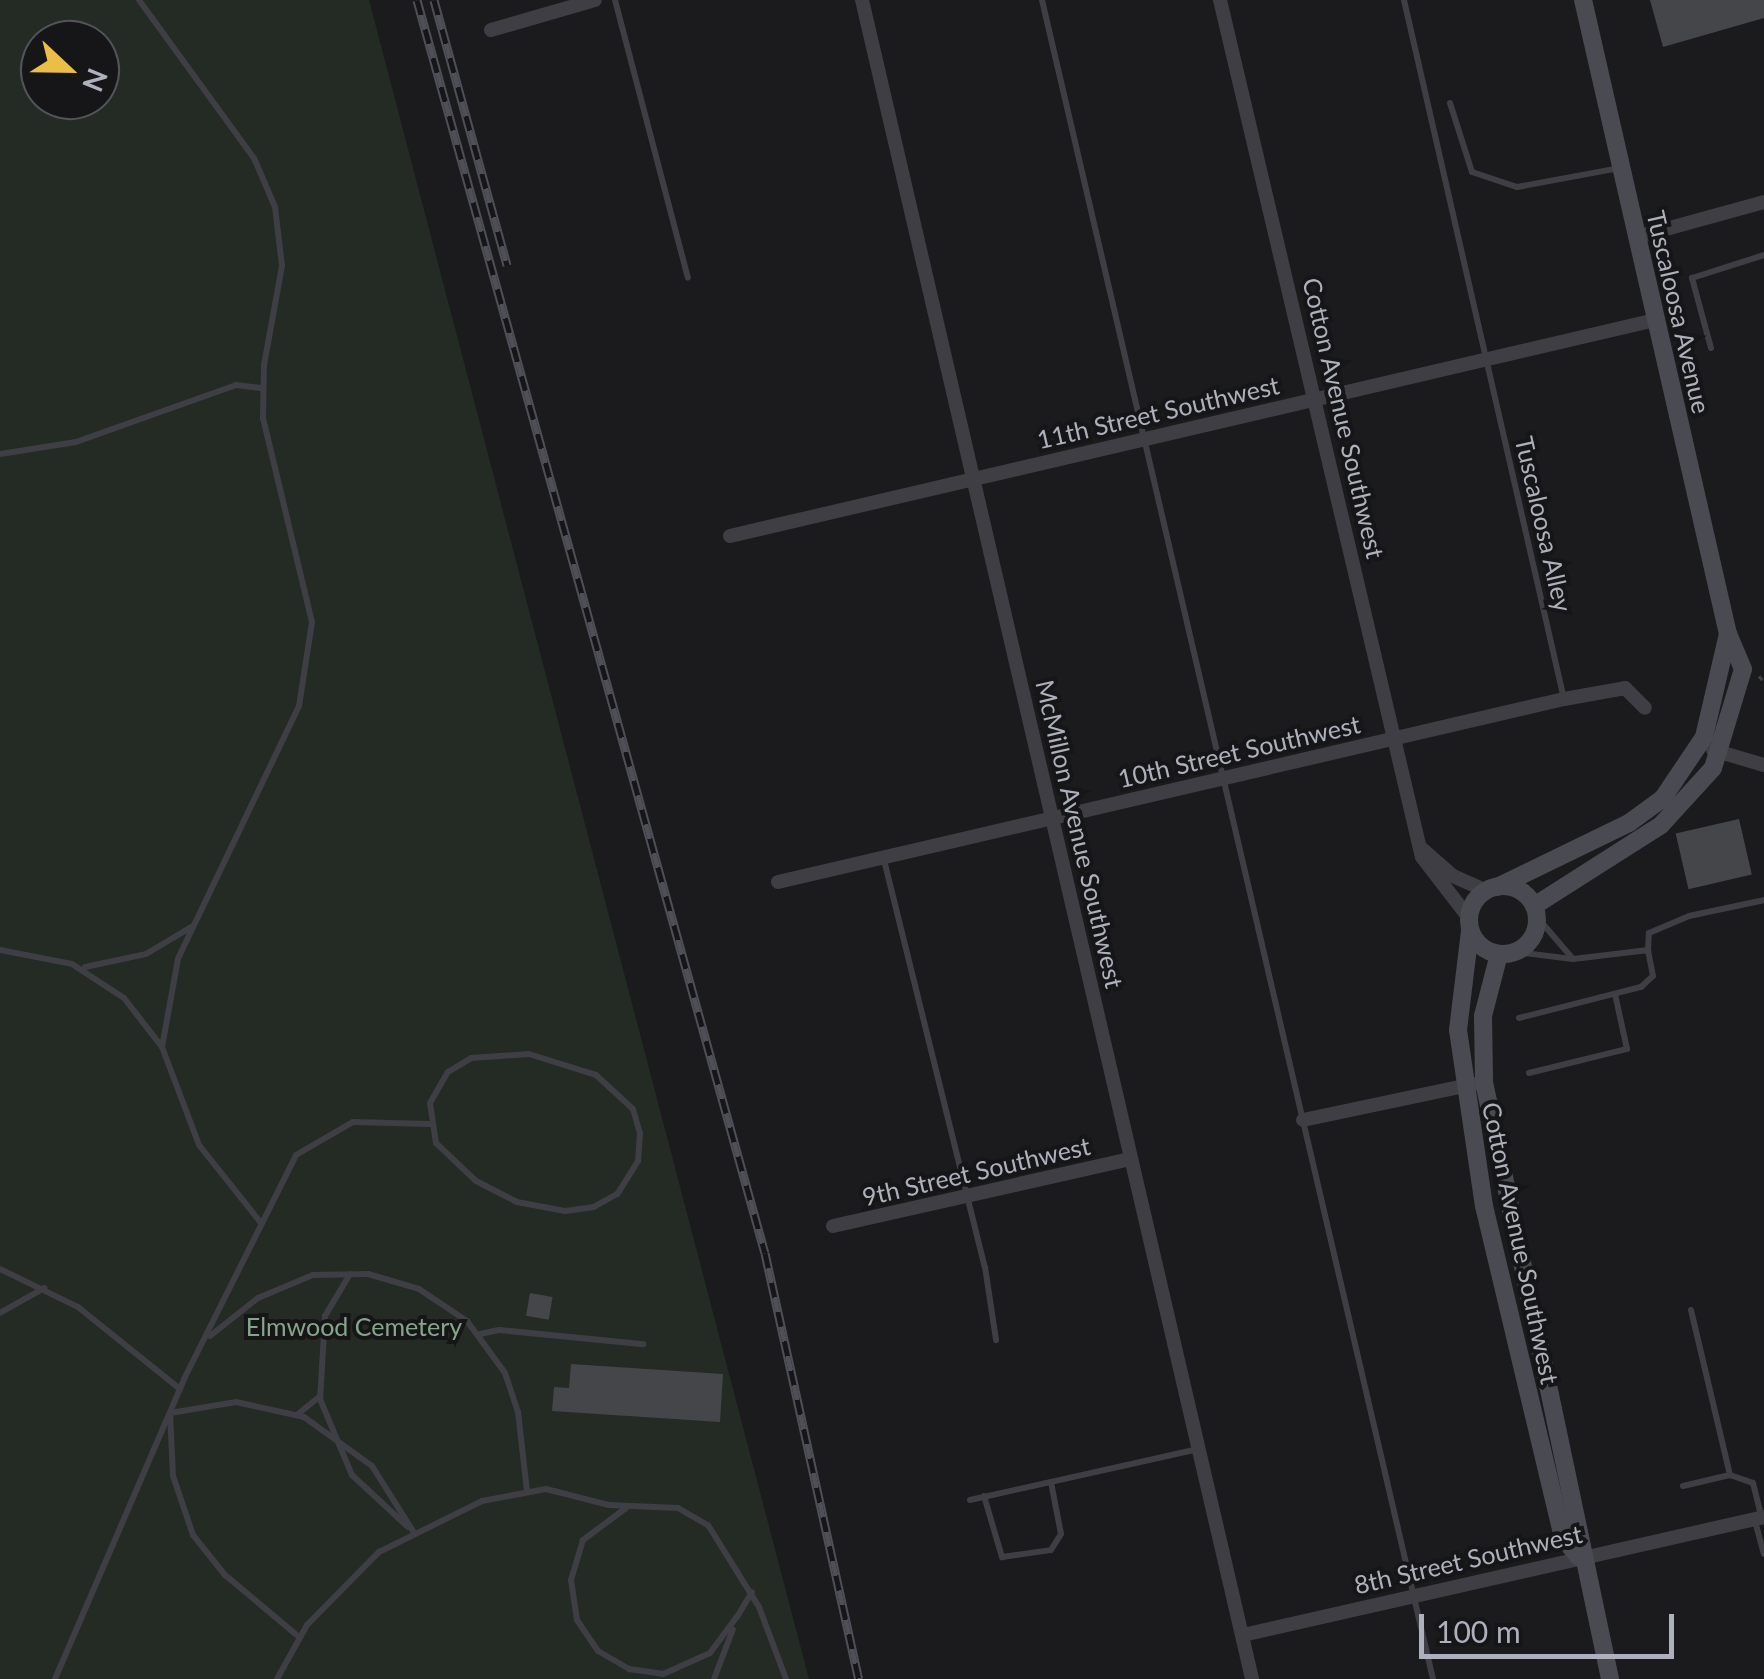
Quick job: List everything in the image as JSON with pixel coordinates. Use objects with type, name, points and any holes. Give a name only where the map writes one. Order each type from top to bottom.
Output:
[{"type":"street","points":[[492,30],[595,0]]},
{"type":"street","name":"McMillon Avenue Southwest","points":[[862,0],[1252,1679]]},
{"type":"street","name":"Cotton Avenue Southwest","points":[[1220,0],[1421,847],[1470,925],[1459,1003],[1464,1086],[1503,1300],[1564,1538],[1579,1556]]},
{"type":"street","name":"Tuscaloosa Avenue","points":[[1582,0],[1728,634],[1743,669],[1720,754]]},
{"type":"street","points":[[1637,237],[1764,202]]},
{"type":"street","name":"11th Street Southwest","points":[[730,536],[1655,320]]},
{"type":"street","points":[[1720,754],[1661,825],[1536,911],[1532,938],[1507,953],[1483,948],[1470,925],[1492,889],[1629,823],[1663,798],[1700,743],[1728,634]]},
{"type":"street","name":"10th Street Southwest","points":[[778,882],[1564,698],[1626,688],[1645,708]]},
{"type":"street","points":[[1700,743],[1720,754],[1764,765]]},
{"type":"street","points":[[1421,847],[1460,881],[1492,889],[1519,890],[1536,911]]},
{"type":"street","name":"Cotton Avenue Southwest","points":[[1507,953],[1482,1016],[1484,1082],[1580,1534],[1579,1556],[1610,1679]]},
{"type":"street","points":[[1303,1120],[1484,1082]]},
{"type":"street","name":"9th Street Southwest","points":[[833,1226],[1130,1159]]},
{"type":"street","name":"8th Street Southwest","points":[[1243,1635],[1760,1518]]},
{"type":"lane","points":[[139,0],[254,158],[275,207],[282,266],[261,388],[268,446],[310,600],[310,655],[299,706],[170,982],[162,1047]]},
{"type":"lane","points":[[615,0],[688,278]]},
{"type":"lane","points":[[1042,0],[1433,1679]]},
{"type":"lane","name":"Tuscaloosa Alley","points":[[1404,0],[1564,698]]},
{"type":"lane","points":[[1450,103],[1472,172],[1516,188],[1621,168]]},
{"type":"lane","points":[[1711,348],[1692,278],[1764,255]]},
{"type":"lane","points":[[0,454],[76,442],[236,385],[261,388]]},
{"type":"lane","points":[[884,858],[996,1340]]},
{"type":"lane","points":[[1519,1018],[1616,994],[1652,976],[1649,933],[1688,916],[1764,900]]},
{"type":"lane","points":[[1536,911],[1573,959]]},
{"type":"lane","points":[[81,968],[146,954],[194,925]]},
{"type":"lane","points":[[0,950],[81,968],[124,998],[162,1047],[199,1145],[261,1223]]},
{"type":"lane","points":[[1507,953],[1573,959],[1648,950]]},
{"type":"lane","points":[[1528,1073],[1626,1049],[1616,994]]},
{"type":"lane","points":[[529,1054],[580,1068],[618,1088],[638,1122],[640,1147],[632,1174],[616,1194],[594,1207],[565,1212],[517,1202],[476,1181],[444,1153],[430,1124],[434,1091],[458,1064],[529,1054]]},
{"type":"lane","points":[[56,1679],[180,1389],[296,1155],[322,1134],[353,1122],[430,1124]]},
{"type":"lane","points":[[0,1269],[44,1288],[121,1338],[180,1389]]},
{"type":"lane","points":[[203,1342],[277,1288],[330,1272],[419,1289],[480,1334],[512,1391],[528,1491]]},
{"type":"lane","points":[[351,1273],[324,1316],[319,1396],[359,1484],[413,1531]]},
{"type":"lane","points":[[0,1312],[44,1288]]},
{"type":"lane","points":[[1692,1310],[1730,1475]]},
{"type":"lane","points":[[480,1334],[499,1330],[643,1344]]},
{"type":"lane","points":[[298,1414],[319,1396]]},
{"type":"lane","points":[[170,1413],[236,1402],[298,1414],[334,1436],[386,1482],[413,1531]]},
{"type":"lane","points":[[170,1413],[173,1476],[193,1535],[225,1575],[298,1636]]},
{"type":"lane","points":[[970,1500],[1199,1449]]},
{"type":"lane","points":[[1683,1486],[1730,1475],[1753,1483],[1764,1554]]},
{"type":"lane","points":[[984,1496],[1002,1556],[1051,1550],[1061,1534],[1051,1482]]},
{"type":"lane","points":[[277,1679],[298,1636],[362,1566],[413,1531],[482,1501],[528,1491],[630,1506],[666,1506],[700,1518],[718,1534],[752,1592],[786,1679]]},
{"type":"lane","points":[[630,1506],[584,1540],[570,1580],[573,1608],[608,1658],[654,1676],[698,1662],[752,1592]]},
{"type":"lane","points":[[714,1679],[738,1615]]},
{"type":"green space","name":"Elmwood Cemetery","points":[[0,0],[369,0],[809,1679],[0,1679]]},
{"type":"building","points":[[1650,0],[1764,0],[1764,18],[1663,47]]},
{"type":"building","points":[[1739,819],[1752,875],[1688,889],[1676,834]]},
{"type":"building","points":[[530,1293],[553,1297],[549,1320],[526,1316]]},
{"type":"building","points":[[571,1364],[723,1374],[720,1422],[552,1411],[554,1387],[569,1388]]},
{"type":"railway","points":[[417,0],[765,1253],[859,1679]]},
{"type":"railway","points":[[434,0],[507,265]]}]
